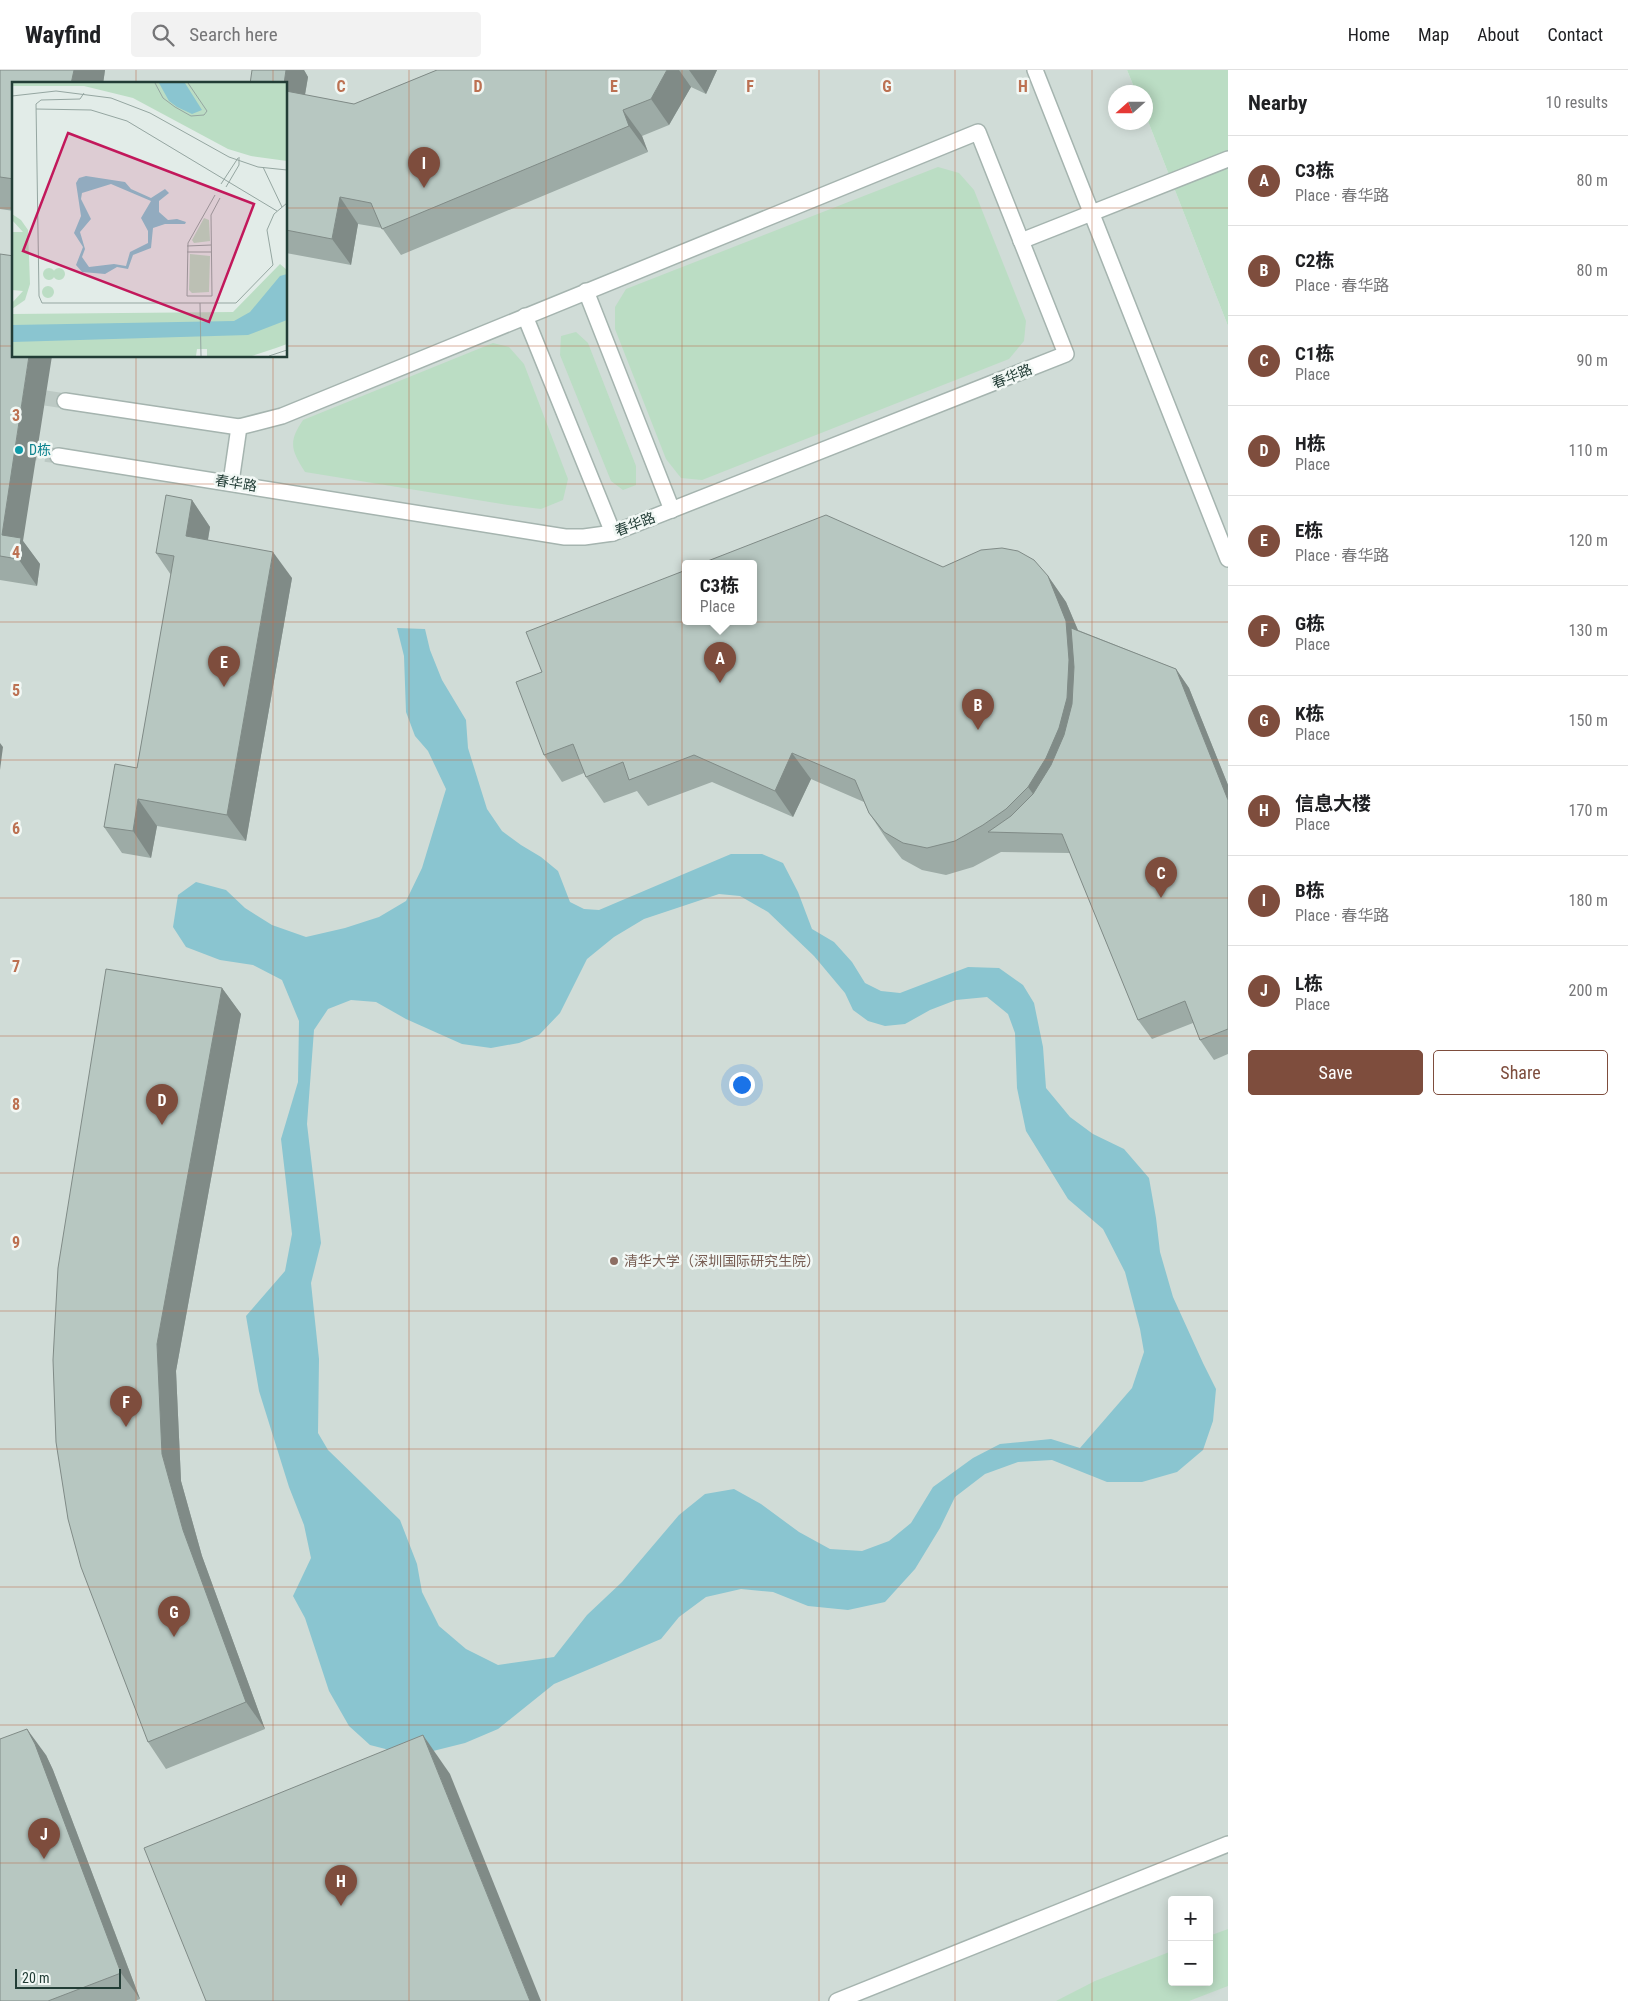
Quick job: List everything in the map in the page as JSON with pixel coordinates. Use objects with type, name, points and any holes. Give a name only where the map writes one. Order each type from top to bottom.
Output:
[{"type":"street","points":[[1035,70],[1228,559]]},
{"type":"street","name":"春华路","points":[[58,456],[565,537],[584,537],[613,533],[1066,354],[978,132],[282,416],[239,427],[65,401]]},
{"type":"street","points":[[1021,241],[1228,159]]},
{"type":"street","points":[[586,291],[672,510]]},
{"type":"street","points":[[525,316],[613,533]]},
{"type":"street","points":[[230,482],[239,427]]},
{"type":"street","points":[[837,2001],[1228,1844]]},
{"type":"shaded area","name":"清华大学（深圳国际研究生院）","points":[[0,70],[1127,70],[1133,85],[1108,85],[1108,130],[1151,130],[1228,326],[1228,2001],[0,2001]]},
{"type":"green space","points":[[1127,70],[1228,70],[1228,326],[1151,130],[1153,130],[1153,85],[1133,85]]},
{"type":"green space","points":[[938,167],[959,173],[974,190],[1026,321],[1024,341],[1009,359],[702,480],[681,478],[666,459],[615,329],[615,307],[626,289]]},
{"type":"green space","points":[[576,332],[588,343],[636,466],[636,485],[623,490],[611,481],[560,355],[561,336]]},
{"type":"green space","points":[[493,343],[509,347],[524,364],[568,479],[563,500],[541,509],[305,472],[294,452],[293,446],[295,434],[303,420]]},
{"type":"green space","points":[[1228,1929],[1228,1986],[1189,2001],[1056,2001],[1095,1981],[1168,1953],[1168,1986],[1213,1986],[1213,1935]]},
{"type":"water","points":[[397,628],[425,629],[430,650],[442,680],[466,720],[468,748],[487,809],[502,831],[541,857],[558,871],[570,902],[584,909],[599,910],[731,854],[762,854],[783,863],[798,892],[812,929],[834,942],[852,962],[865,983],[881,991],[900,993],[968,967],[999,968],[1023,985],[1034,1003],[1043,1047],[1046,1088],[1070,1117],[1093,1134],[1124,1149],[1149,1178],[1160,1252],[1173,1297],[1216,1389],[1213,1421],[1203,1450],[1177,1472],[1142,1482],[1107,1482],[1052,1460],[1018,1462],[985,1474],[955,1497],[940,1528],[915,1569],[885,1602],[848,1610],[808,1606],[773,1592],[741,1589],[706,1597],[679,1617],[661,1639],[554,1684],[498,1729],[465,1743],[429,1752],[401,1753],[370,1745],[349,1726],[329,1691],[305,1618],[293,1596],[311,1558],[304,1525],[289,1487],[259,1391],[246,1316],[285,1271],[292,1234],[281,1139],[298,1082],[299,1021],[282,980],[253,965],[220,960],[186,947],[173,927],[178,895],[196,882],[226,890],[245,908],[272,925],[306,937],[345,928],[379,917],[406,901],[422,868],[446,789],[428,751],[415,736],[406,712],[404,656]],"holes":[[[719,894],[740,896],[768,912],[814,956],[845,993],[853,1010],[868,1021],[885,1026],[905,1024],[930,1010],[956,1000],[987,997],[1008,1014],[1015,1033],[1017,1088],[1026,1131],[1068,1199],[1103,1229],[1125,1272],[1144,1352],[1132,1388],[1080,1448],[1051,1439],[1000,1444],[973,1458],[933,1487],[911,1523],[889,1541],[862,1551],[830,1549],[799,1532],[761,1504],[734,1489],[705,1494],[679,1515],[622,1582],[587,1615],[554,1657],[498,1665],[466,1649],[439,1626],[422,1592],[417,1564],[400,1520],[328,1450],[318,1433],[319,1359],[311,1283],[321,1243],[307,1124],[314,1030],[328,1009],[351,1000],[376,1002],[406,1019],[462,1044],[491,1048],[519,1043],[539,1035],[560,1013],[587,959],[614,937],[644,919]]]},
{"type":"building","points":[[0,70],[74,70],[71,82],[12,82],[12,179],[0,177]]},
{"type":"building","points":[[252,70],[286,70],[284,82],[250,82]]},
{"type":"building","points":[[437,70],[667,70],[651,99],[623,110],[629,126],[382,229],[371,203],[340,197],[332,239],[288,230],[288,91],[354,104]]},
{"type":"building","points":[[0,254],[12,256],[12,358],[29,358],[2,535],[21,538],[18,559],[0,556]]},
{"type":"building","points":[[166,495],[192,500],[186,536],[273,552],[227,815],[138,799],[133,831],[104,827],[115,764],[137,768],[174,556],[156,553]]},
{"type":"building","points":[[826,515],[943,567],[981,550],[1002,548],[1018,551],[1034,560],[1048,576],[1066,621],[1069,660],[1067,698],[1059,728],[1046,758],[1028,787],[1006,809],[983,825],[955,841],[927,848],[903,843],[884,832],[869,813],[855,780],[792,753],[775,791],[694,755],[629,780],[623,762],[586,777],[573,744],[544,755],[516,682],[542,672],[526,632],[682,572],[682,625],[757,625],[757,560],[710,560]]},
{"type":"building","points":[[1071,628],[1176,669],[1228,800],[1228,1029],[1200,1040],[1185,1001],[1138,1020],[1062,834],[988,832],[1011,816],[1033,794],[1051,765],[1064,735],[1072,704],[1074,667]]},
{"type":"building","points":[[106,969],[222,988],[157,1344],[162,1454],[183,1530],[246,1702],[148,1742],[81,1567],[68,1519],[56,1442],[53,1360],[58,1268]]},
{"type":"building","points":[[27,1729],[35,1744],[121,1973],[48,2001],[0,2001],[0,1739]]},
{"type":"building","points":[[423,1735],[530,2001],[206,2001],[144,1848]]},
{"type":"tunnel","points":[[0,391],[65,401]]},
{"type":"tunnel","points":[[0,448],[58,456]]},
{"type":"place","name":"B栋","points":[[424,188]]},
{"type":"place","name":"D栋","points":[[19,450]]},
{"type":"place","name":"C3栋","points":[[720,683]]},
{"type":"place","name":"E栋","points":[[224,687]]},
{"type":"place","name":"C2栋","points":[[978,730]]},
{"type":"place","name":"C1栋","points":[[1161,898]]},
{"type":"place","name":"H栋","points":[[162,1125]]},
{"type":"place","name":"清华大学（深圳国际研究生院）","points":[[614,1261]]},
{"type":"place","name":"G栋","points":[[126,1427]]},
{"type":"place","name":"K栋","points":[[174,1637]]},
{"type":"place","name":"L栋","points":[[44,1859]]},
{"type":"place","name":"信息大楼","points":[[341,1906]]}]
